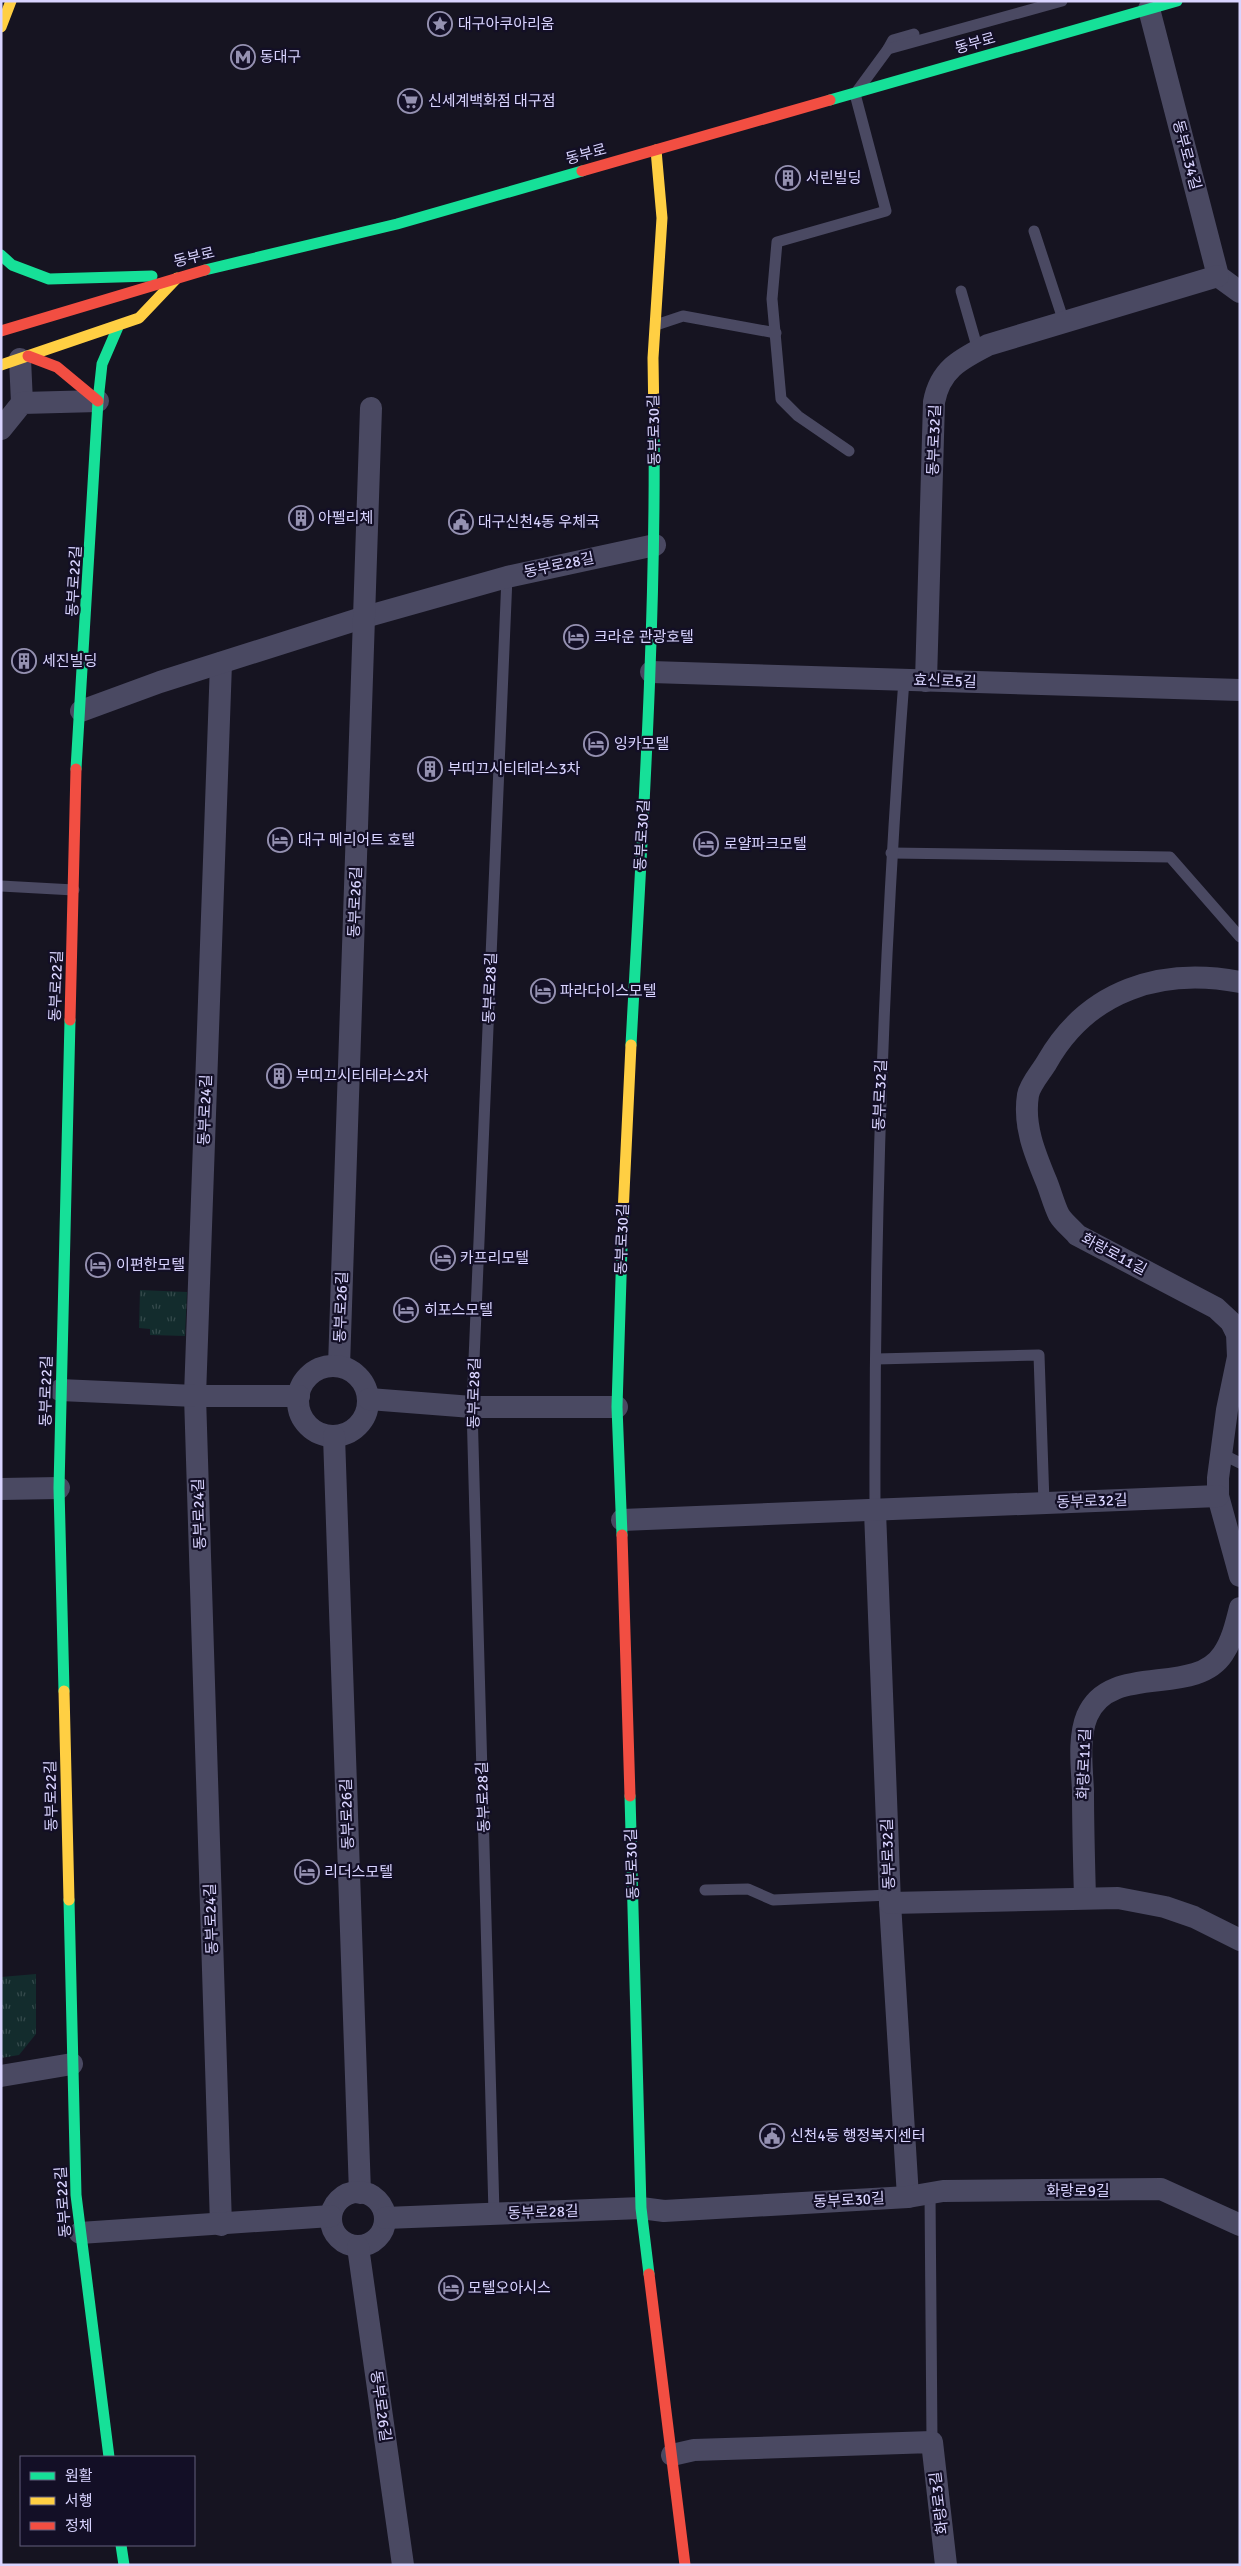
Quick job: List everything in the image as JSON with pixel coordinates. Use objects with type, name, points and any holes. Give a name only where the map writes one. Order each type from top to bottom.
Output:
[{"type":"main road","points":[[1,27],[11,1]]},
{"type":"main road","name":"동부로","points":[[1,330],[178,276],[397,224],[1177,1]]},
{"type":"main road","name":"동부로30길","points":[[656,150],[662,218],[655,326],[655,544],[651,672],[623,1202],[616,1407],[622,1520],[641,2208],[685,2565]]},
{"type":"main road","points":[[1,255],[12,265],[49,279],[178,276]]},
{"type":"main road","points":[[16,360],[118,327],[139,318],[178,276]]},
{"type":"main road","name":"동부로22길","points":[[110,2456],[76,2195],[59,1488],[76,776],[98,401],[102,364],[118,327]]},
{"type":"main road","points":[[16,360],[57,368],[98,401]]},
{"type":"main road","points":[[121,2546],[124,2565]]},
{"type":"street","name":"동부로34길","points":[[1149,8],[1218,276]]},
{"type":"street","points":[[1218,276],[1240,292]]},
{"type":"street","name":"동부로32길","points":[[926,681],[934,402],[937,385],[959,360],[988,345],[1218,276]]},
{"type":"street","points":[[1,429],[22,403],[16,360]]},
{"type":"street","points":[[22,403],[98,401]]},
{"type":"street","name":"동부로26길","points":[[339,1366],[371,408]]},
{"type":"street","name":"동부로28길","points":[[507,577],[655,544]]},
{"type":"street","points":[[81,711],[160,682],[365,617],[507,577]]},
{"type":"street","name":"동부로24길","points":[[221,663],[195,1396],[221,2225]]},
{"type":"street","name":"효신로5길","points":[[651,672],[1240,690]]},
{"type":"street","name":"화랑로11길","points":[[1240,982],[1188,978],[1145,984],[1112,996],[1088,1011],[1058,1042],[1028,1092],[1028,1127],[1032,1146],[1060,1216],[1077,1235],[1216,1308],[1232,1322],[1237,1334],[1238,1357],[1220,1453],[1218,1496],[1235,1533],[1240,1576]]},
{"type":"street","points":[[328,1366],[339,1366],[350,1370],[360,1377],[366,1387],[369,1399],[368,1410],[356,1427],[347,1433],[334,1436],[317,1431],[308,1425],[302,1416],[298,1396],[308,1376],[328,1366]]},
{"type":"street","points":[[60,1390],[195,1396],[298,1396]]},
{"type":"street","points":[[369,1399],[472,1407],[616,1407]]},
{"type":"street","name":"동부로26길","points":[[334,1436],[360,2193]]},
{"type":"street","points":[[1,1489],[59,1488]]},
{"type":"street","name":"동부로32길","points":[[919,2195],[890,1899],[875,1511],[1218,1496]]},
{"type":"street","points":[[622,1520],[875,1511]]},
{"type":"street","name":"화랑로11길","points":[[1085,1898],[1082,1767],[1084,1730],[1092,1706],[1100,1698],[1117,1688],[1188,1675],[1206,1669],[1222,1655],[1235,1628],[1240,1608]]},
{"type":"street","points":[[890,1899],[1118,1898],[1166,1907],[1194,1917],[1240,1940]]},
{"type":"street","points":[[1,2076],[72,2064]]},
{"type":"street","name":"화랑로9길","points":[[919,2195],[943,2191],[1161,2189],[1240,2225]]},
{"type":"street","points":[[360,2193],[369,2195],[378,2202],[385,2218],[380,2234],[374,2241],[358,2246],[341,2241],[331,2225],[331,2216],[339,2200],[346,2195],[360,2193]]},
{"type":"street","name":"동부로30길","points":[[641,2208],[664,2211],[919,2195]]},
{"type":"street","name":"동부로28길","points":[[494,2213],[641,2208]]},
{"type":"street","points":[[385,2218],[494,2213]]},
{"type":"street","points":[[80,2233],[221,2225],[331,2216]]},
{"type":"street","name":"동부로26길","points":[[358,2246],[403,2565]]},
{"type":"street","points":[[672,2455],[694,2450],[932,2442]]},
{"type":"street","name":"화랑로3길","points":[[932,2442],[946,2565]]},
{"type":"lane","points":[[849,451],[798,416],[782,399],[772,299],[777,242],[886,211],[855,94],[893,40],[1036,1]]},
{"type":"lane","points":[[888,49],[1062,1]]},
{"type":"lane","points":[[1034,231],[1064,322]]},
{"type":"lane","points":[[961,291],[978,350]]},
{"type":"lane","points":[[655,326],[683,316],[776,333]]},
{"type":"lane","name":"동부로28길","points":[[494,2213],[472,1407],[507,577]]},
{"type":"lane","name":"동부로32길","points":[[875,1511],[879,1115],[891,853],[904,680]]},
{"type":"lane","points":[[891,853],[1170,858],[1240,937]]},
{"type":"lane","points":[[1,886],[74,890]]},
{"type":"lane","points":[[876,1359],[1039,1355],[1044,1503]]},
{"type":"lane","points":[[1220,1453],[1240,1463]]},
{"type":"lane","points":[[705,1890],[748,1889],[773,1900],[890,1899]]},
{"type":"lane","points":[[919,2195],[932,2442]]},
{"type":"green space","points":[[140,1290],[187,1292],[185,1336],[150,1335],[150,1329],[139,1328]]},
{"type":"green space","points":[[36,1974],[36,2034],[19,2055],[1,2058],[1,1977]]},
{"type":"traffic: fast","points":[[830,100],[1177,1]]},
{"type":"traffic: fast","points":[[205,270],[397,224],[582,171]]},
{"type":"traffic: fast","points":[[1,255],[12,265],[49,279],[152,276]]},
{"type":"traffic: fast","points":[[76,769],[98,401],[102,364],[118,327]]},
{"type":"traffic: fast","points":[[631,1045],[651,657],[654,423]]},
{"type":"traffic: fast","points":[[64,1691],[59,1488],[70,1020]]},
{"type":"traffic: fast","points":[[622,1535],[617,1407],[623,1214]]},
{"type":"traffic: fast","points":[[630,1796],[641,2208],[649,2274]]},
{"type":"traffic: fast","points":[[69,1900],[76,2195],[109,2456]]},
{"type":"traffic: fast","points":[[121,2546],[124,2565]]},
{"type":"traffic: slow","points":[[1,27],[11,1]]},
{"type":"traffic: slow","points":[[654,423],[653,358],[662,218],[656,150]]},
{"type":"traffic: slow","points":[[1,365],[139,318],[177,278]]},
{"type":"traffic: slow","points":[[623,1214],[631,1045]]},
{"type":"traffic: slow","points":[[64,1691],[69,1900]]},
{"type":"traffic: jam","points":[[582,171],[830,100]]},
{"type":"traffic: jam","points":[[1,331],[205,270]]},
{"type":"traffic: jam","points":[[28,356],[57,367],[98,401]]},
{"type":"traffic: jam","points":[[70,1020],[76,769]]},
{"type":"traffic: jam","points":[[622,1535],[630,1796]]},
{"type":"traffic: jam","points":[[649,2274],[685,2565]]},
{"type":"place","name":"대구아쿠아리움","points":[[440,24]]},
{"type":"place","name":"동대구","points":[[243,57]]},
{"type":"place","name":"신세계백화점 대구점","points":[[410,101]]},
{"type":"place","name":"서린빌딩","points":[[788,178]]},
{"type":"place","name":"아펠리체","points":[[301,518]]},
{"type":"place","name":"대구신천4동 우체국","points":[[461,522]]},
{"type":"place","name":"크라운 관광호텔","points":[[576,637]]},
{"type":"place","name":"세진빌딩","points":[[24,661]]},
{"type":"place","name":"잉카모텔","points":[[596,744]]},
{"type":"place","name":"부띠끄시티테라스3차","points":[[430,769]]},
{"type":"place","name":"대구 메리어트 호텔","points":[[280,840]]},
{"type":"place","name":"로얄파크모텔","points":[[706,844]]},
{"type":"place","name":"파라다이스모텔","points":[[543,991]]},
{"type":"place","name":"부띠끄시티테라스2차","points":[[279,1076]]},
{"type":"place","name":"카프리모텔","points":[[443,1258]]},
{"type":"place","name":"이편한모텔","points":[[98,1265]]},
{"type":"place","name":"히포스모텔","points":[[406,1310]]},
{"type":"place","name":"리더스모텔","points":[[307,1872]]},
{"type":"place","name":"신천4동 행정복지센터","points":[[772,2136]]},
{"type":"place","name":"모텔오아시스","points":[[451,2288]]}]
